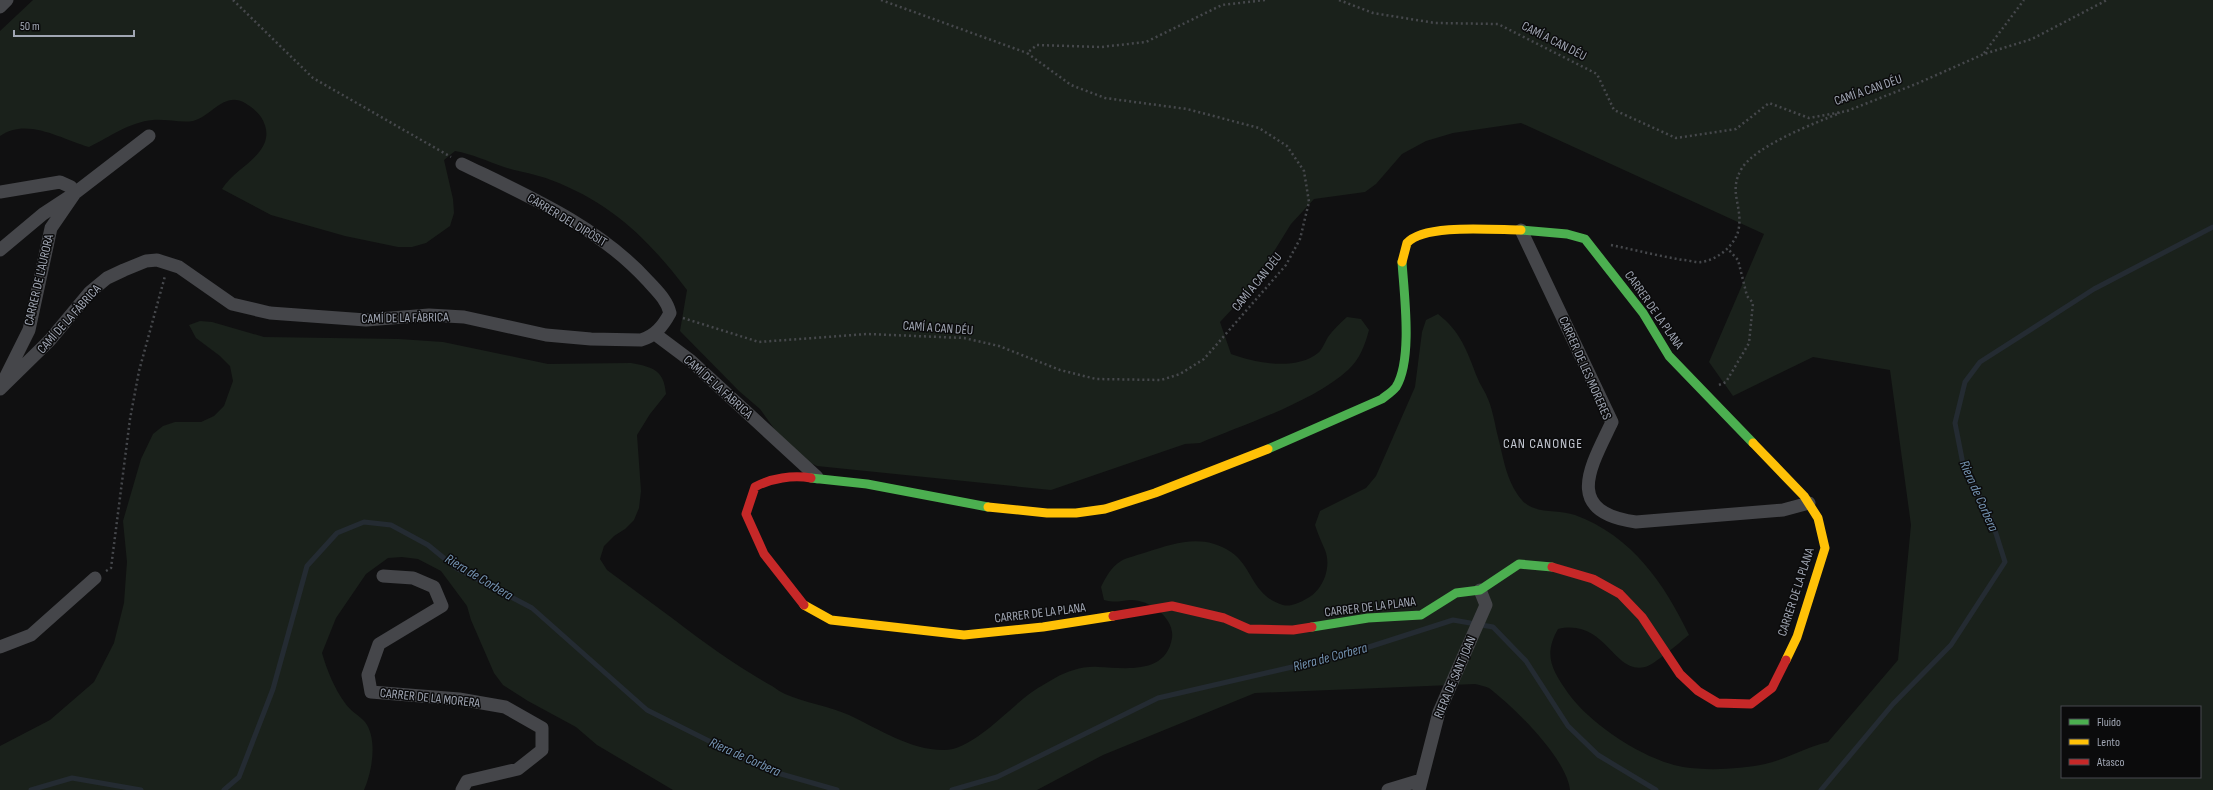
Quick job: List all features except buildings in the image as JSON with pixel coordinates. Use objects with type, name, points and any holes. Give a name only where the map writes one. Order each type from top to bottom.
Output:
[{"type":"street","points":[[0,7],[7,0]]},
{"type":"street","name":"CARRER DE L'AURORA","points":[[0,389],[29,330],[51,228],[75,193],[149,136]]},
{"type":"street","name":"CARRER DEL DIPÒSIT","points":[[462,164],[556,212],[588,230],[616,250],[664,299],[670,313]]},
{"type":"street","points":[[0,192],[60,182],[71,187],[75,193],[43,214],[0,250]]},
{"type":"street","name":"CARRER DE LA PLANA","points":[[1520,230],[1567,234],[1585,239],[1643,313],[1669,356],[1702,391],[1809,503],[1818,518],[1825,548],[1797,637],[1772,688],[1751,704],[1718,703],[1698,691],[1680,674],[1642,617],[1620,594],[1593,579],[1548,566],[1519,564],[1480,590],[1456,593],[1421,615],[1368,618],[1293,630],[1249,628],[1224,618],[1172,606],[1042,627],[964,635],[831,620],[803,605],[780,577],[764,554],[746,514],[755,487],[764,482],[781,477],[817,477],[867,484],[965,504],[1047,513],[1076,513],[1105,509],[1155,494],[1239,462],[1382,399],[1397,386],[1403,367],[1405,342],[1402,258],[1406,246],[1411,240],[1430,232],[1520,230]]},
{"type":"street","name":"CARRER DE LES MORERES","points":[[1520,230],[1612,422],[1590,469],[1588,492],[1595,505],[1616,519],[1636,522],[1784,510],[1809,503]]},
{"type":"street","name":"CAMÍ DE LA FÀBRICA","points":[[0,389],[45,345],[90,292],[107,278],[146,261],[157,260],[169,262],[180,267],[232,304],[270,313],[366,320],[429,315],[464,317],[546,335],[591,339],[641,340],[654,334],[691,361],[817,477]]},
{"type":"street","points":[[654,334],[670,313]]},
{"type":"street","name":"CARRER DE LA MORERA","points":[[383,576],[413,578],[434,588],[442,606],[379,644],[368,675],[371,692],[460,699],[505,707],[542,728],[542,750],[518,769],[468,781],[462,790]]},
{"type":"street","points":[[0,647],[31,635],[95,578]]},
{"type":"street","name":"RIERA DE SANT JOAN","points":[[1420,785],[1439,712],[1486,605],[1480,590]]},
{"type":"street","points":[[1388,790],[1420,785]]},
{"type":"path","points":[[233,0],[313,78],[462,164]]},
{"type":"path","name":"CAMÍ A CAN DÉU","points":[[670,313],[760,342],[868,334],[964,338],[999,346],[1054,368],[1096,379],[1161,380],[1180,374],[1204,359],[1286,265],[1296,245],[1309,202],[1304,171],[1287,146],[1259,128],[1187,109],[1105,98],[1071,85],[1027,53],[881,0]]},
{"type":"path","points":[[1027,53],[1037,45],[1101,47],[1146,42],[1222,5],[1265,0]]},
{"type":"path","name":"CAMÍ A CAN DÉU","points":[[1339,0],[1373,13],[1435,23],[1498,24],[1597,74],[1614,110],[1676,138],[1736,129],[1770,103],[1809,118],[1847,110],[1916,84],[1984,54],[2032,39],[2107,0]]},
{"type":"path","points":[[1984,54],[2024,0]]},
{"type":"path","points":[[1610,244],[1702,262],[1728,249],[1736,239],[1739,226],[1735,182],[1743,166],[1759,152],[1799,130],[1847,110]]},
{"type":"path","points":[[1702,391],[1726,382],[1749,343],[1751,333],[1753,303],[1746,296],[1738,260],[1728,249]]},
{"type":"path","points":[[95,578],[111,568],[130,419],[139,371],[169,262]]},
{"type":"shaded area","points":[[33,0],[2213,0],[2213,790],[1570,790],[1567,777],[1560,764],[1538,734],[1525,720],[1489,688],[1475,684],[1255,693],[1103,755],[1037,790],[673,790],[597,745],[576,727],[528,701],[503,685],[494,673],[471,620],[467,606],[441,571],[418,559],[402,557],[388,558],[366,574],[336,618],[322,653],[337,691],[347,706],[365,722],[369,729],[373,746],[371,765],[364,790],[0,790],[0,746],[50,720],[94,682],[114,643],[124,603],[127,562],[123,521],[141,459],[153,434],[163,426],[175,422],[201,422],[214,416],[224,406],[233,381],[230,366],[220,356],[196,338],[189,325],[200,321],[212,322],[264,337],[399,339],[443,342],[548,364],[631,363],[651,368],[660,375],[663,380],[666,394],[650,414],[637,435],[641,491],[639,508],[634,520],[604,546],[600,559],[607,570],[711,647],[759,679],[782,692],[801,700],[849,715],[907,743],[931,749],[943,750],[966,744],[990,727],[1032,692],[1065,673],[1087,667],[1143,667],[1153,664],[1162,658],[1168,650],[1172,638],[1172,631],[1169,623],[1159,611],[1152,606],[1137,601],[1130,600],[1114,602],[1104,600],[1101,587],[1109,572],[1114,566],[1127,558],[1178,543],[1200,541],[1210,543],[1220,546],[1238,558],[1259,588],[1273,601],[1283,605],[1289,605],[1300,602],[1312,595],[1321,584],[1327,571],[1327,557],[1315,525],[1320,511],[1366,488],[1376,476],[1415,387],[1422,332],[1426,320],[1438,314],[1458,335],[1466,350],[1478,380],[1487,396],[1493,413],[1504,462],[1512,485],[1521,499],[1526,504],[1539,510],[1575,515],[1595,524],[1630,548],[1644,563],[1669,597],[1689,635],[1649,666],[1645,667],[1634,667],[1625,663],[1598,638],[1587,631],[1574,628],[1558,629],[1553,638],[1550,655],[1551,662],[1562,685],[1568,693],[1590,717],[1604,728],[1635,749],[1652,757],[1683,767],[1703,769],[1735,768],[1773,762],[1828,742],[1898,660],[1911,525],[1890,370],[1813,357],[1733,396],[1709,362],[1764,234],[1521,123],[1453,133],[1426,141],[1402,154],[1376,184],[1365,192],[1314,199],[1291,224],[1250,290],[1220,322],[1231,354],[1263,362],[1287,364],[1309,359],[1318,353],[1330,334],[1347,317],[1361,319],[1369,330],[1362,352],[1352,366],[1333,382],[1298,402],[1200,443],[1185,444],[1051,490],[817,466],[804,460],[775,430],[760,409],[739,391],[680,331],[687,290],[658,255],[628,225],[611,212],[573,189],[545,178],[510,169],[455,151],[444,160],[453,199],[454,213],[450,226],[426,243],[412,247],[398,247],[345,236],[271,215],[222,189],[233,176],[257,155],[266,139],[266,129],[261,117],[245,103],[237,100],[224,102],[200,119],[193,121],[144,121],[120,130],[89,147],[44,131],[33,129],[10,131],[0,136],[0,31]]},
{"type":"waterway","name":"Riera de Corbera","points":[[1821,790],[1893,704],[1951,645],[2005,562],[1992,521],[1963,464],[1955,423],[1965,382],[1980,362],[2094,289],[2213,227]]},
{"type":"waterway","name":"Riera de Corbera","points":[[224,790],[239,777],[273,689],[307,566],[337,533],[364,522],[391,525],[428,545],[456,568],[532,608],[647,710],[767,770],[837,790]]},
{"type":"waterway","name":"Riera de Corbera","points":[[952,790],[997,777],[1158,698],[1344,655],[1453,620],[1493,627],[1526,661],[1568,726],[1598,755],[1656,790]]},
{"type":"waterway","name":"Riera de Corbera","points":[[31,790],[72,778],[141,790]]},
{"type":"traffic: fast","points":[[1521,230],[1567,234],[1585,239],[1643,313],[1669,356],[1753,443]]},
{"type":"traffic: fast","points":[[1268,449],[1382,399],[1396,387],[1401,375],[1406,344],[1402,262]]},
{"type":"traffic: fast","points":[[811,478],[867,484],[988,507]]},
{"type":"traffic: fast","points":[[1312,627],[1368,618],[1421,615],[1456,593],[1480,590],[1519,564],[1552,567]]},
{"type":"traffic: slow","points":[[1402,262],[1407,243],[1416,237],[1428,233],[1461,229],[1521,230]]},
{"type":"traffic: slow","points":[[1753,443],[1804,496],[1818,518],[1825,548],[1797,637],[1786,660]]},
{"type":"traffic: slow","points":[[988,507],[1047,513],[1076,513],[1105,509],[1155,493],[1268,449]]},
{"type":"traffic: slow","points":[[804,605],[831,620],[964,635],[1043,627],[1113,616]]},
{"type":"traffic: jam","points":[[804,605],[764,554],[746,514],[755,487],[768,481],[782,478],[811,478]]},
{"type":"traffic: jam","points":[[1552,567],[1593,579],[1620,594],[1642,617],[1680,674],[1698,691],[1718,703],[1751,704],[1772,688],[1786,660]]},
{"type":"traffic: jam","points":[[1113,616],[1172,606],[1224,618],[1249,629],[1293,630],[1312,627]]},
{"type":"district","name":"CAN CANONGE","points":[[1543,443]]}]
